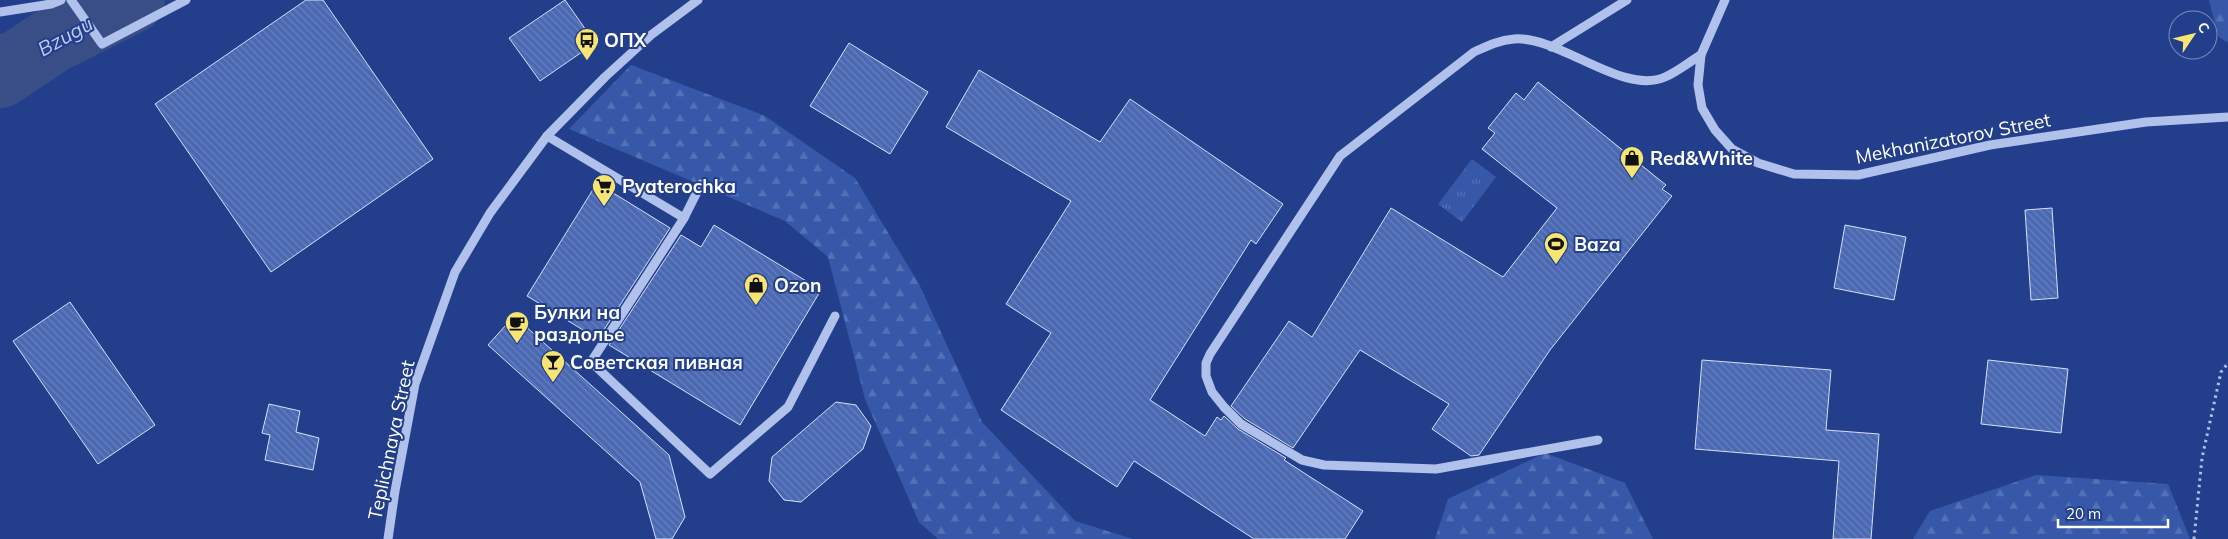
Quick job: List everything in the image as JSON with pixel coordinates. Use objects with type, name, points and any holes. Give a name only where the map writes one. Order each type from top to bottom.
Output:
[{"type":"street","points":[[0,12],[51,4],[61,0]]},
{"type":"street","points":[[71,0],[102,44],[186,0]]},
{"type":"street","name":"Teplichnaya Street","points":[[388,539],[395,491],[416,384],[455,272],[490,212],[547,136],[605,77],[651,35],[698,0]]},
{"type":"street","points":[[1552,47],[1628,0]]},
{"type":"street","name":"Mekhanizatorov Street","points":[[1725,0],[1701,55],[1698,85],[1702,108],[1716,130],[1732,149],[1758,164],[1794,174],[1858,174],[1990,145],[2146,122],[2228,117]]},
{"type":"street","points":[[1598,440],[1436,469],[1324,465],[1302,460],[1242,424],[1212,392],[1206,376],[1206,363],[1210,354],[1340,156],[1474,52],[1498,41],[1516,38],[1535,41],[1618,75],[1639,80],[1664,78],[1701,55]]},
{"type":"street","points":[[547,136],[684,218]]},
{"type":"street","points":[[701,184],[684,218],[591,362],[710,474],[788,407],[835,316]]},
{"type":"path","points":[[2194,539],[2202,458],[2221,372],[2228,363]]},
{"type":"green space","points":[[2209,0],[2228,0],[2228,43],[2218,36],[2218,10],[2212,10]]},
{"type":"green space","points":[[0,34],[45,34],[0,53]]},
{"type":"green space","points":[[631,65],[765,116],[855,178],[919,284],[982,422],[1075,521],[1133,539],[938,539],[919,522],[865,399],[828,257],[785,221],[569,129]]},
{"type":"green space","points":[[1472,159],[1496,177],[1462,222],[1438,204]]},
{"type":"green space","points":[[1545,453],[1625,483],[1653,539],[1435,539],[1448,499]]},
{"type":"green space","points":[[2036,475],[2168,484],[2190,539],[1913,539],[1930,511]]},
{"type":"building","points":[[306,0],[323,0],[433,159],[271,272],[155,104]]},
{"type":"building","points":[[565,0],[595,43],[540,81],[509,38]]},
{"type":"building","points":[[849,43],[928,92],[890,154],[810,106]]},
{"type":"building","points":[[979,70],[1100,142],[1130,99],[1283,204],[1256,244],[1251,240],[1150,400],[1205,436],[1217,417],[1221,420],[1224,416],[1238,429],[1286,458],[1284,460],[1363,511],[1345,539],[1254,539],[1134,461],[1117,487],[1001,410],[1051,333],[1006,304],[1071,201],[946,127]]},
{"type":"building","points":[[1538,82],[1666,185],[1662,189],[1672,196],[1550,350],[1479,455],[1471,456],[1432,429],[1449,404],[1360,350],[1293,448],[1245,419],[1231,406],[1289,321],[1312,337],[1391,208],[1503,277],[1557,208],[1482,149],[1495,133],[1488,128],[1516,93],[1524,100]]},
{"type":"building","points":[[597,183],[670,228],[598,339],[527,296]]},
{"type":"building","points":[[2052,208],[2058,298],[2031,300],[2025,210]]},
{"type":"building","points":[[714,225],[821,290],[740,425],[609,345],[681,235],[701,247]]},
{"type":"building","points":[[1845,225],[1906,237],[1894,300],[1834,288]]},
{"type":"building","points":[[70,302],[155,425],[98,464],[13,341]]},
{"type":"building","points":[[514,316],[669,455],[685,517],[672,539],[656,539],[640,482],[488,345]]},
{"type":"building","points":[[1702,360],[1831,370],[1826,430],[1879,434],[1871,539],[1833,539],[1839,461],[1695,449]]},
{"type":"building","points":[[1988,360],[2068,369],[2061,433],[1981,424]]},
{"type":"building","points":[[836,402],[856,405],[871,426],[863,449],[801,502],[784,500],[769,481],[772,457]]},
{"type":"building","points":[[269,404],[300,411],[296,432],[319,438],[313,470],[265,460],[270,435],[262,433]]},
{"type":"waterway","name":"Bzugu","points":[[0,75],[53,40],[132,0]]},
{"type":"place","name":"ОПХ","points":[[587,61]]},
{"type":"place","name":"Red&White","points":[[1632,179]]},
{"type":"place","name":"Pyaterochka","points":[[604,207]]},
{"type":"place","name":"Baza","points":[[1556,265]]},
{"type":"place","name":"Ozon","points":[[756,306]]},
{"type":"place","name":"Булки на раздолье","points":[[517,344]]},
{"type":"place","name":"Советская пивная","points":[[553,383]]}]
